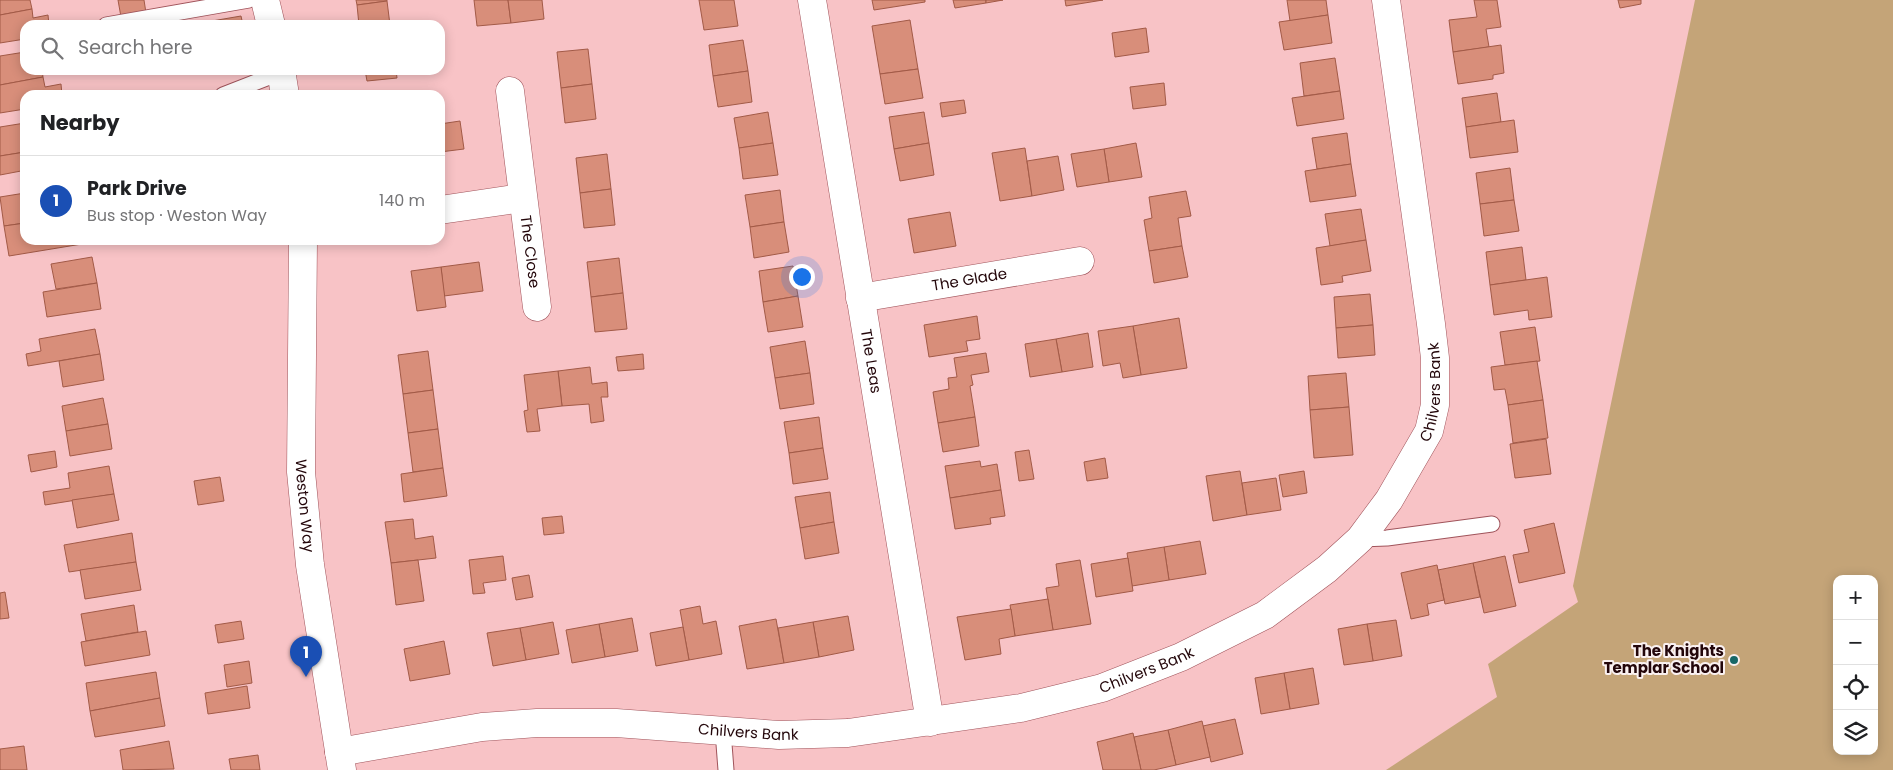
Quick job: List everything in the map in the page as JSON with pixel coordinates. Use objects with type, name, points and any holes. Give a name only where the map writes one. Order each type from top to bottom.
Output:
[{"type":"street","points":[[265,0],[270,20]]},
{"type":"street","name":"The Leas","points":[[812,0],[930,722]]},
{"type":"street","name":"Chilvers Bank","points":[[341,761],[482,728],[537,723],[616,723],[780,735],[848,734],[1021,708],[1102,688],[1181,657],[1265,615],[1327,569],[1360,539],[1389,500],[1421,448],[1429,431],[1435,405],[1435,358],[1431,324],[1386,0]]},
{"type":"street","name":"The Close","points":[[510,91],[537,307]]},
{"type":"street","name":"The Close","points":[[445,209],[522,198]]},
{"type":"street","name":"Weston Way","points":[[303,245],[301,472],[310,565],[341,761]]},
{"type":"street","name":"The Glade","points":[[860,298],[1080,261]]},
{"type":"lane","points":[[135,20],[249,0]]},
{"type":"lane","points":[[242,90],[283,79]]},
{"type":"lane","points":[[1360,539],[1388,538],[1492,524]]},
{"type":"lane","points":[[723,731],[726,770]]},
{"type":"shaded area","points":[[1695,0],[1893,0],[1893,770],[1386,770],[1497,697],[1488,664],[1578,602],[1573,586]]},
{"type":"building","points":[[0,0],[30,0],[32,9],[0,15]]},
{"type":"building","points":[[118,0],[144,0],[146,13],[121,17]]},
{"type":"building","points":[[356,0],[387,0],[387,1],[357,5]]},
{"type":"building","points":[[474,0],[508,0],[511,23],[477,26]]},
{"type":"building","points":[[508,0],[542,0],[544,19],[511,23]]},
{"type":"building","points":[[699,0],[734,0],[738,26],[704,30]]},
{"type":"building","points":[[872,0],[925,0],[925,2],[874,10]]},
{"type":"building","points":[[953,0],[986,0],[986,3],[955,8]]},
{"type":"building","points":[[986,0],[1003,0],[986,3]]},
{"type":"building","points":[[1065,0],[1103,0],[1066,6]]},
{"type":"building","points":[[1287,0],[1326,0],[1328,15],[1290,21]]},
{"type":"building","points":[[1474,0],[1497,0],[1501,27],[1486,29],[1489,47],[1453,52],[1449,20],[1477,17]]},
{"type":"building","points":[[1618,0],[1641,0],[1641,4],[1620,8]]},
{"type":"building","points":[[387,1],[389,20],[358,20],[357,5]]},
{"type":"building","points":[[32,9],[33,18],[48,15],[48,20],[20,20],[20,40],[0,43],[0,15]]},
{"type":"building","points":[[1328,15],[1332,43],[1284,50],[1279,22]]},
{"type":"building","points":[[241,16],[242,20],[218,20]]},
{"type":"building","points":[[910,20],[918,69],[880,74],[872,26]]},
{"type":"building","points":[[1146,28],[1149,52],[1115,57],[1112,33]]},
{"type":"building","points":[[743,40],[748,71],[713,76],[709,45]]},
{"type":"building","points":[[1501,45],[1504,73],[1493,75],[1493,79],[1458,84],[1453,52]]},
{"type":"building","points":[[588,49],[592,84],[561,88],[557,52]]},
{"type":"building","points":[[20,53],[20,75],[43,75],[43,77],[0,85],[0,56]]},
{"type":"building","points":[[1335,58],[1340,91],[1304,96],[1300,63]]},
{"type":"building","points":[[918,69],[923,98],[885,104],[880,74]]},
{"type":"building","points":[[748,71],[752,102],[718,107],[713,76]]},
{"type":"building","points":[[366,75],[397,75],[397,78],[367,81]]},
{"type":"building","points":[[43,77],[45,87],[61,84],[62,90],[20,90],[20,110],[0,113],[0,85]]},
{"type":"building","points":[[1164,83],[1166,105],[1133,109],[1130,87]]},
{"type":"building","points":[[592,84],[596,119],[565,123],[561,88]]},
{"type":"building","points":[[1340,91],[1344,119],[1297,126],[1292,98]]},
{"type":"building","points":[[1497,93],[1501,122],[1466,127],[1462,98]]},
{"type":"building","points":[[964,100],[966,113],[942,117],[940,103]]},
{"type":"building","points":[[768,112],[773,143],[739,148],[734,118]]},
{"type":"building","points":[[924,112],[929,143],[894,149],[889,117]]},
{"type":"building","points":[[1514,120],[1518,152],[1470,158],[1466,127]]},
{"type":"building","points":[[460,121],[464,149],[445,151],[445,123]]},
{"type":"building","points":[[20,124],[20,153],[0,156],[0,127]]},
{"type":"building","points":[[1347,133],[1351,164],[1317,169],[1312,138]]},
{"type":"building","points":[[773,143],[778,175],[743,179],[739,148]]},
{"type":"building","points":[[929,143],[934,175],[900,181],[894,149]]},
{"type":"building","points":[[1136,143],[1142,177],[1109,182],[1104,149]]},
{"type":"building","points":[[1025,148],[1032,196],[1000,201],[992,153]]},
{"type":"building","points":[[1104,149],[1109,182],[1077,187],[1071,154]]},
{"type":"building","points":[[20,153],[20,171],[0,175],[0,156]]},
{"type":"building","points":[[607,154],[611,189],[580,193],[576,158]]},
{"type":"building","points":[[1058,156],[1064,190],[1032,196],[1027,161]]},
{"type":"building","points":[[1351,164],[1356,196],[1310,202],[1305,171]]},
{"type":"building","points":[[1510,168],[1514,200],[1480,204],[1476,173]]},
{"type":"building","points":[[611,189],[615,225],[584,228],[580,193]]},
{"type":"building","points":[[780,190],[784,222],[750,227],[745,195]]},
{"type":"building","points":[[1186,191],[1191,216],[1178,218],[1182,246],[1149,251],[1144,220],[1152,218],[1149,197]]},
{"type":"building","points":[[20,194],[20,224],[4,226],[0,197]]},
{"type":"building","points":[[1514,200],[1519,231],[1484,236],[1480,204]]},
{"type":"building","points":[[1361,209],[1366,240],[1330,246],[1325,214]]},
{"type":"building","points":[[950,212],[956,246],[914,253],[908,219]]},
{"type":"building","points":[[784,222],[789,252],[754,258],[750,227]]},
{"type":"building","points":[[20,224],[20,245],[76,245],[9,256],[4,226]]},
{"type":"building","points":[[1366,240],[1371,271],[1342,276],[1343,282],[1321,285],[1316,248]]},
{"type":"building","points":[[1182,246],[1188,277],[1154,283],[1149,251]]},
{"type":"building","points":[[1522,247],[1526,280],[1490,285],[1486,252]]},
{"type":"building","points":[[92,257],[97,283],[56,289],[51,264]]},
{"type":"building","points":[[619,258],[623,293],[591,297],[587,262]]},
{"type":"building","points":[[479,262],[483,291],[444,296],[441,267]]},
{"type":"building","points":[[793,266],[798,296],[763,302],[759,271]]},
{"type":"building","points":[[441,267],[446,307],[417,311],[411,271]]},
{"type":"building","points":[[1547,277],[1552,317],[1529,320],[1528,310],[1494,315],[1490,285]]},
{"type":"building","points":[[97,283],[101,309],[47,317],[43,292]]},
{"type":"building","points":[[623,293],[627,329],[595,332],[591,297]]},
{"type":"building","points":[[1370,294],[1373,325],[1336,328],[1334,297]]},
{"type":"building","points":[[798,296],[803,327],[768,332],[763,302]]},
{"type":"building","points":[[977,316],[980,339],[966,341],[968,351],[929,357],[924,325]]},
{"type":"building","points":[[1179,318],[1187,368],[1141,375],[1133,326]]},
{"type":"building","points":[[1373,325],[1375,355],[1338,358],[1336,328]]},
{"type":"building","points":[[1133,326],[1141,375],[1123,378],[1120,363],[1103,366],[1098,331]]},
{"type":"building","points":[[1535,327],[1540,361],[1505,365],[1500,332]]},
{"type":"building","points":[[95,329],[100,354],[28,366],[26,354],[41,351],[39,339]]},
{"type":"building","points":[[1088,333],[1093,367],[1062,372],[1056,339]]},
{"type":"building","points":[[1056,339],[1062,372],[1030,377],[1025,344]]},
{"type":"building","points":[[805,341],[810,373],[775,378],[770,347]]},
{"type":"building","points":[[428,351],[433,390],[403,394],[398,355]]},
{"type":"building","points":[[986,353],[989,372],[971,375],[973,385],[970,386],[975,417],[938,423],[933,392],[949,389],[948,378],[957,377],[954,358]]},
{"type":"building","points":[[100,354],[104,380],[63,387],[59,361]]},
{"type":"building","points":[[643,354],[644,369],[618,371],[616,357]]},
{"type":"building","points":[[1537,361],[1543,400],[1508,405],[1505,389],[1494,390],[1491,367]]},
{"type":"building","points":[[590,367],[592,384],[607,382],[608,397],[601,397],[604,421],[591,423],[589,404],[562,406],[558,371]]},
{"type":"building","points":[[558,371],[562,406],[537,409],[540,431],[527,432],[524,411],[528,410],[524,375]]},
{"type":"building","points":[[810,373],[814,404],[780,409],[775,378]]},
{"type":"building","points":[[1346,373],[1349,407],[1310,410],[1308,376]]},
{"type":"building","points":[[433,390],[438,429],[408,433],[403,394]]},
{"type":"building","points":[[103,398],[108,424],[66,431],[62,406]]},
{"type":"building","points":[[1543,400],[1548,438],[1513,443],[1508,405]]},
{"type":"building","points":[[1349,407],[1353,455],[1314,458],[1310,410]]},
{"type":"building","points":[[819,417],[823,448],[789,453],[784,422]]},
{"type":"building","points":[[975,417],[979,446],[943,452],[938,423]]},
{"type":"building","points":[[108,424],[112,449],[70,456],[66,431]]},
{"type":"building","points":[[438,429],[443,468],[413,472],[408,433]]},
{"type":"building","points":[[1546,439],[1551,474],[1515,478],[1510,444]]},
{"type":"building","points":[[823,448],[828,479],[793,484],[789,453]]},
{"type":"building","points":[[1029,450],[1034,479],[1019,481],[1015,452]]},
{"type":"building","points":[[55,451],[57,467],[31,472],[28,455]]},
{"type":"building","points":[[1105,458],[1108,478],[1087,481],[1084,462]]},
{"type":"building","points":[[980,461],[981,467],[997,464],[1001,490],[950,498],[945,466]]},
{"type":"building","points":[[109,466],[114,494],[45,505],[43,492],[70,488],[68,473]]},
{"type":"building","points":[[443,468],[447,496],[404,502],[401,474]]},
{"type":"building","points":[[1240,471],[1247,515],[1213,521],[1206,476]]},
{"type":"building","points":[[1304,471],[1307,493],[1283,497],[1279,475]]},
{"type":"building","points":[[220,477],[224,501],[198,505],[194,481]]},
{"type":"building","points":[[1276,478],[1281,510],[1247,515],[1242,483]]},
{"type":"building","points":[[1001,490],[1005,516],[990,518],[991,524],[955,529],[950,498]]},
{"type":"building","points":[[830,492],[834,522],[800,528],[795,497]]},
{"type":"building","points":[[114,494],[119,520],[77,528],[72,500]]},
{"type":"building","points":[[562,516],[564,533],[544,535],[542,518]]},
{"type":"building","points":[[413,519],[415,539],[433,536],[436,558],[391,563],[385,522]]},
{"type":"building","points":[[834,522],[839,553],[805,559],[800,528]]},
{"type":"building","points":[[1554,523],[1565,573],[1519,583],[1513,555],[1529,552],[1524,530]]},
{"type":"building","points":[[132,533],[136,562],[69,572],[64,545]]},
{"type":"building","points":[[1200,541],[1206,574],[1169,580],[1164,547]]},
{"type":"building","points":[[1164,547],[1169,580],[1132,586],[1127,553]]},
{"type":"building","points":[[503,556],[506,580],[483,583],[485,593],[473,594],[469,560]]},
{"type":"building","points":[[1505,556],[1516,606],[1484,613],[1473,563]]},
{"type":"building","points":[[1128,558],[1133,591],[1096,597],[1091,564]]},
{"type":"building","points":[[418,560],[424,601],[396,605],[391,563]]},
{"type":"building","points":[[1080,560],[1091,624],[1053,630],[1046,588],[1059,586],[1056,564]]},
{"type":"building","points":[[136,562],[141,590],[85,599],[80,570]]},
{"type":"building","points":[[1473,563],[1480,597],[1445,604],[1438,570]]},
{"type":"building","points":[[1437,565],[1444,600],[1427,604],[1429,615],[1411,619],[1401,573]]},
{"type":"building","points":[[529,575],[533,597],[516,600],[512,578]]},
{"type":"building","points":[[5,592],[9,618],[0,619],[0,593]]},
{"type":"building","points":[[1048,599],[1053,630],[1015,636],[1010,605]]},
{"type":"building","points":[[134,605],[138,632],[86,641],[81,614]]},
{"type":"building","points":[[700,606],[703,624],[716,621],[722,654],[689,660],[680,610]]},
{"type":"building","points":[[1011,609],[1015,636],[999,639],[1001,654],[965,660],[957,617]]},
{"type":"building","points":[[848,616],[854,650],[819,657],[813,622]]},
{"type":"building","points":[[632,618],[638,651],[605,657],[599,624]]},
{"type":"building","points":[[776,619],[784,663],[747,669],[739,626]]},
{"type":"building","points":[[1396,620],[1402,656],[1373,661],[1367,624]]},
{"type":"building","points":[[241,621],[244,639],[218,643],[215,625]]},
{"type":"building","points":[[553,622],[559,654],[526,660],[520,628]]},
{"type":"building","points":[[813,622],[819,657],[784,663],[778,628]]},
{"type":"building","points":[[599,624],[605,657],[572,663],[566,630]]},
{"type":"building","points":[[1367,624],[1373,661],[1344,665],[1338,629]]},
{"type":"building","points":[[683,627],[689,660],[656,666],[650,633]]},
{"type":"building","points":[[520,628],[526,660],[493,666],[487,633]]},
{"type":"building","points":[[146,631],[150,655],[85,666],[81,642]]},
{"type":"building","points":[[444,641],[450,674],[410,681],[404,649]]},
{"type":"building","points":[[249,661],[252,683],[227,687],[224,665]]},
{"type":"building","points":[[1313,668],[1319,704],[1290,709],[1284,673]]},
{"type":"building","points":[[156,672],[160,698],[90,711],[86,683]]},
{"type":"building","points":[[1284,673],[1290,709],[1261,714],[1255,678]]},
{"type":"building","points":[[247,686],[250,708],[208,714],[205,693]]},
{"type":"building","points":[[160,698],[165,726],[95,737],[90,711]]},
{"type":"building","points":[[1235,719],[1243,754],[1211,762],[1203,726]]},
{"type":"building","points":[[1202,721],[1210,757],[1176,765],[1168,730]]},
{"type":"building","points":[[1168,730],[1176,765],[1154,770],[1141,770],[1134,737]]},
{"type":"building","points":[[1133,733],[1141,770],[1103,770],[1097,742]]},
{"type":"building","points":[[169,741],[174,769],[123,770],[120,750]]},
{"type":"building","points":[[24,746],[27,770],[0,770],[0,749]]},
{"type":"building","points":[[258,755],[260,770],[231,770],[229,759]]},
{"type":"place","name":"The Knights Templar School","points":[[1734,660]]},
{"type":"place","name":"Park Drive","points":[[306,677]]}]
